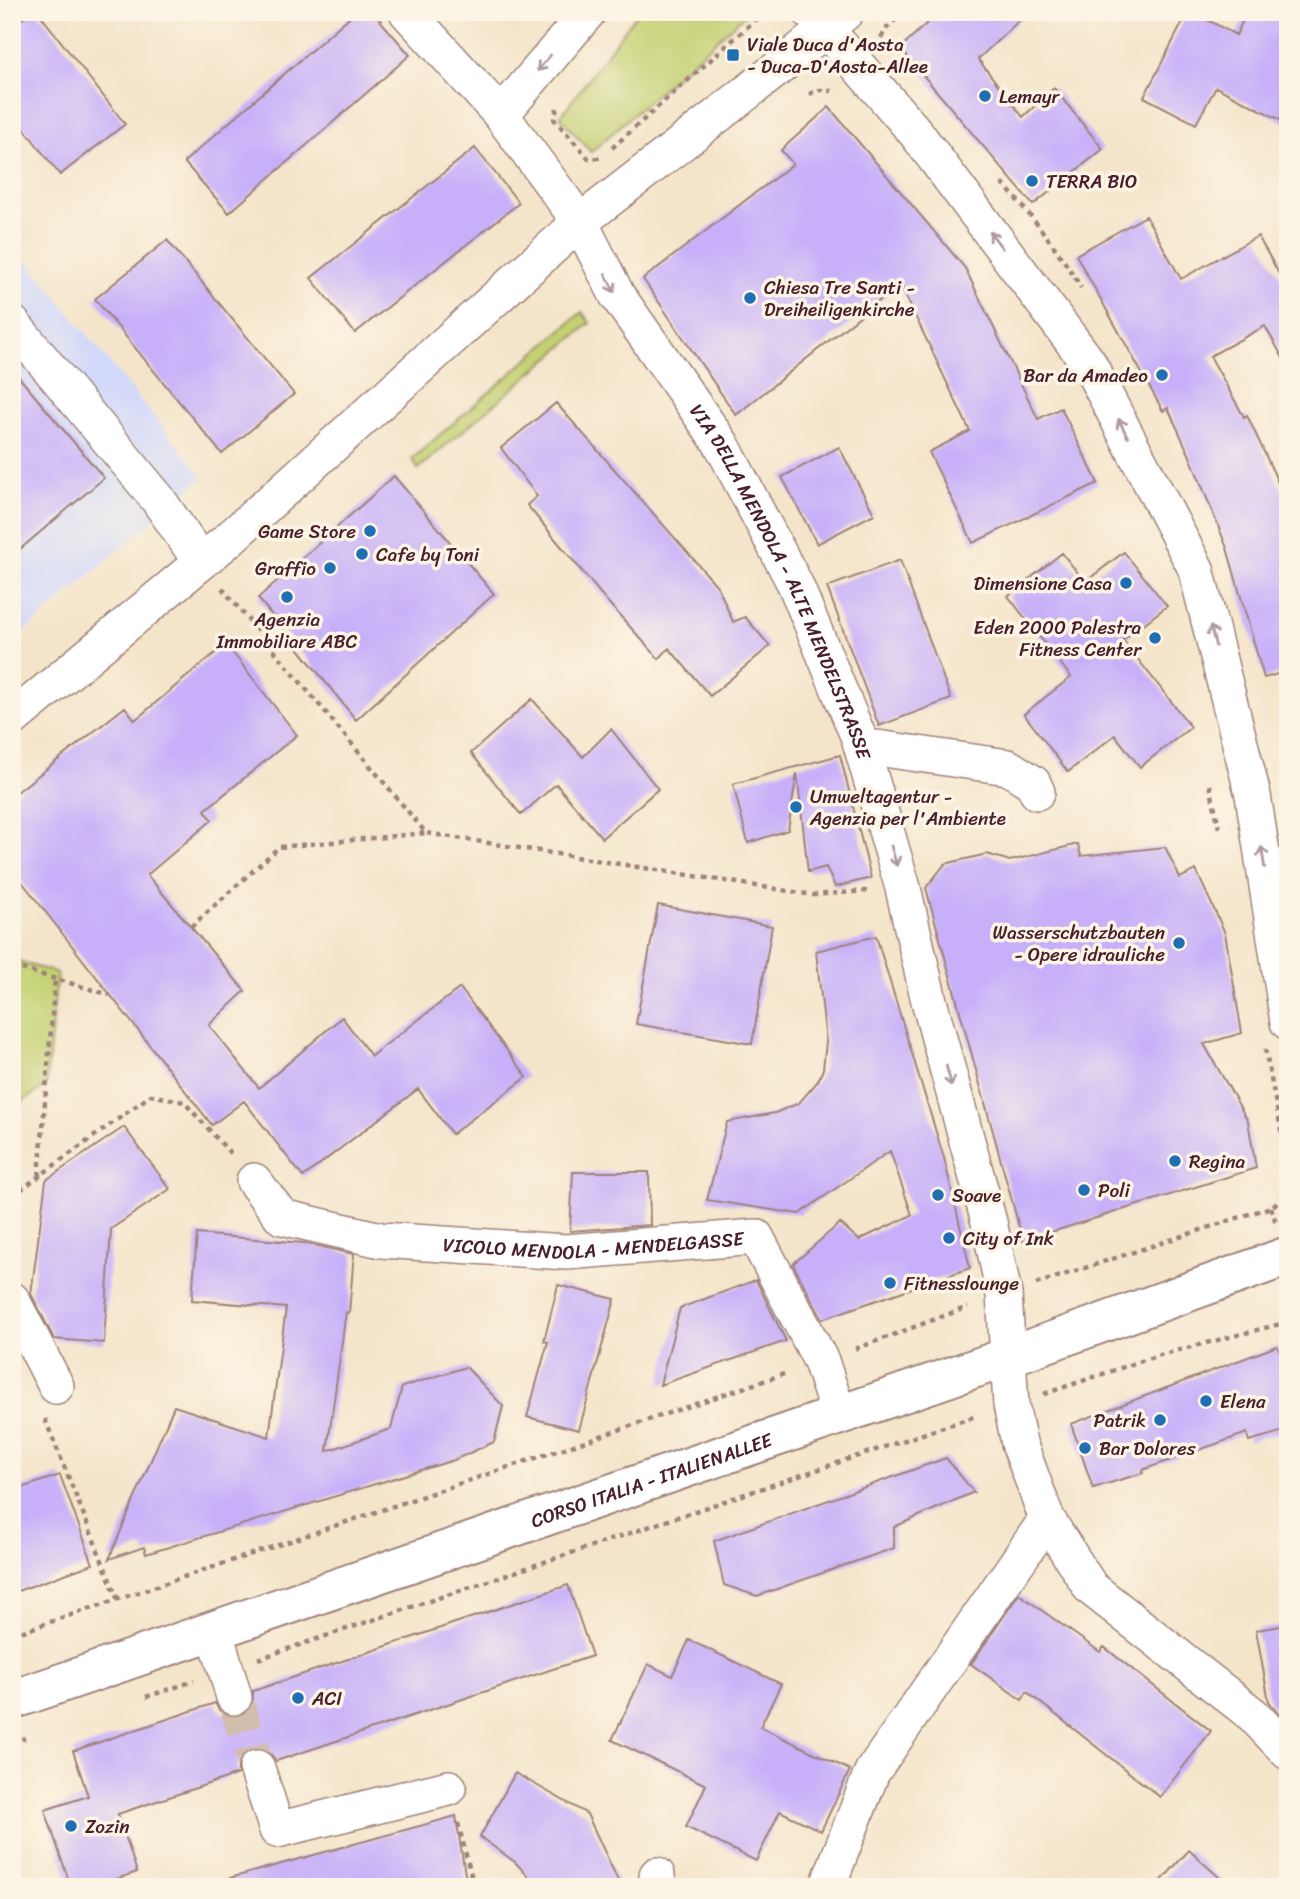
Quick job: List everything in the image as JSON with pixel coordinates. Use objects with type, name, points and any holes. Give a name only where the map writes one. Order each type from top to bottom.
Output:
[{"type":"main road","name":"CORSO ITALIA - ITALIENALLEE","points":[[12,1700],[839,1416],[1288,1256]]},
{"type":"street","name":"VIA DELLA MENDOLA - ALTE MENDELSTRASSE","points":[[407,12],[501,115],[580,222],[617,295],[722,445],[795,584],[863,751],[903,888],[929,1001],[989,1222],[1004,1294],[1011,1405],[1019,1443],[1047,1519],[1091,1588],[1253,1715],[1288,1752]]},
{"type":"street","points":[[501,115],[588,12]]},
{"type":"street","points":[[12,719],[201,562],[580,222],[828,18],[1088,362],[1196,569],[1253,795],[1276,1033]]},
{"type":"street","points":[[12,324],[157,498],[201,562]]},
{"type":"street","points":[[863,751],[877,748],[1008,767],[1032,783],[1037,792]]},
{"type":"street","name":"VICOLO MENDOLA - MENDELGASSE","points":[[254,1181],[282,1217],[381,1240],[566,1252],[756,1237],[821,1361],[839,1416]]},
{"type":"street","points":[[12,1300],[57,1386]]},
{"type":"street","points":[[830,1880],[873,1772],[1047,1519]]},
{"type":"street","points":[[214,1629],[230,1684]]},
{"type":"street","points":[[257,1768],[277,1830],[449,1788]]},
{"type":"path","points":[[564,99],[555,110],[554,118],[589,159],[598,159],[764,12]]},
{"type":"path","points":[[809,94],[819,90],[834,91],[838,97]]},
{"type":"path","points":[[201,562],[426,833]]},
{"type":"path","points":[[1208,773],[1221,840]]},
{"type":"path","points":[[191,927],[279,847],[426,833],[813,895],[903,888]]},
{"type":"path","points":[[12,966],[110,995]]},
{"type":"path","points":[[39,1177],[55,978]]},
{"type":"path","points":[[1276,1033],[1288,1163]]},
{"type":"path","points":[[12,1196],[151,1095],[184,1101],[254,1181]]},
{"type":"path","points":[[12,1635],[821,1361],[1004,1294],[1271,1207],[1284,1197],[1288,1188]]},
{"type":"path","points":[[138,1700],[230,1684],[1011,1405],[1156,1356],[1288,1322]]},
{"type":"path","points":[[57,1386],[43,1415],[118,1600]]},
{"type":"path","points":[[12,1742],[37,1734]]},
{"type":"path","points":[[449,1788],[474,1887]]},
{"type":"shaded area","points":[[12,242],[203,477],[12,642]]},
{"type":"green space","points":[[638,12],[748,12],[591,152],[560,117]]},
{"type":"green space","points":[[582,312],[590,323],[418,469],[412,459]]},
{"type":"green space","points":[[12,960],[57,973],[46,1086],[12,1108]]},
{"type":"building","points":[[31,12],[38,12],[125,124],[60,175],[12,113],[12,27]]},
{"type":"building","points":[[355,12],[373,12],[410,55],[229,213],[184,162]]},
{"type":"building","points":[[939,12],[1028,12],[978,59],[1023,117],[1054,88],[1103,149],[1033,205],[900,48]]},
{"type":"building","points":[[1188,12],[1193,12],[1236,35],[1247,12],[1288,12],[1288,124],[1216,87],[1196,124],[1144,97]]},
{"type":"building","points":[[829,107],[965,268],[1038,419],[1061,408],[1098,483],[973,543],[929,452],[970,431],[900,284],[736,415],[643,279],[793,164],[781,150]]},
{"type":"building","points":[[475,148],[519,203],[355,333],[311,278]]},
{"type":"building","points":[[1146,216],[1181,279],[1258,236],[1288,290],[1288,367],[1265,326],[1210,356],[1244,417],[1247,415],[1288,504],[1288,671],[1264,678],[1227,548],[1189,454],[1168,408],[1163,411],[1076,255]]},
{"type":"building","points":[[167,240],[294,394],[222,454],[95,299]]},
{"type":"building","points":[[12,369],[104,478],[12,556]]},
{"type":"building","points":[[556,403],[718,587],[733,622],[745,617],[770,646],[710,696],[669,648],[659,659],[527,505],[537,496],[501,448]]},
{"type":"building","points":[[839,447],[874,514],[817,544],[782,477]]},
{"type":"building","points":[[394,476],[494,594],[356,720],[258,598]]},
{"type":"building","points":[[1124,552],[1167,606],[1123,640],[1191,727],[1140,767],[1115,735],[1068,772],[1024,714],[1071,677],[1008,596],[1062,553],[1085,582]]},
{"type":"building","points":[[900,560],[951,699],[879,726],[827,587]]},
{"type":"building","points":[[226,644],[297,735],[205,810],[212,820],[147,875],[245,991],[209,1025],[259,1088],[342,1017],[371,1056],[460,988],[527,1077],[452,1134],[418,1089],[303,1177],[244,1101],[212,1125],[12,869],[12,796],[125,707],[135,720]]},
{"type":"building","points":[[532,699],[583,757],[611,729],[658,789],[602,838],[556,784],[521,815],[471,753]]},
{"type":"building","name":"Umweltagentur - Agenzia per l'Ambiente","points":[[840,755],[871,878],[835,887],[826,867],[808,872],[797,773],[788,830],[748,843],[733,784]]},
{"type":"building","points":[[1078,844],[1081,856],[1165,847],[1180,878],[1196,870],[1225,933],[1242,1033],[1204,1044],[1248,1121],[1256,1168],[1023,1241],[926,888],[945,864],[987,854],[1010,861]]},
{"type":"building","points":[[658,905],[772,926],[752,1044],[636,1024]]},
{"type":"building","points":[[876,936],[944,1158],[970,1268],[822,1319],[793,1264],[840,1223],[859,1240],[912,1215],[890,1151],[799,1214],[707,1200],[727,1122],[775,1113],[799,1103],[818,1081],[823,1069],[826,1042],[816,951]]},
{"type":"building","points":[[124,1127],[170,1189],[111,1229],[104,1343],[54,1339],[31,1294],[46,1180]]},
{"type":"building","points":[[573,1172],[649,1172],[650,1225],[570,1231]]},
{"type":"building","points":[[197,1234],[304,1243],[354,1254],[349,1313],[346,1312],[327,1451],[391,1429],[402,1387],[466,1367],[503,1406],[494,1442],[454,1460],[146,1554],[144,1547],[109,1559],[174,1406],[269,1437],[286,1308],[192,1300]]},
{"type":"building","points":[[756,1280],[786,1341],[660,1385],[680,1308]]},
{"type":"building","points":[[558,1285],[615,1299],[579,1430],[527,1417],[548,1342],[544,1341]]},
{"type":"building","points":[[1277,1346],[1288,1366],[1288,1430],[1249,1441],[1247,1433],[1142,1470],[1143,1473],[1093,1488],[1071,1424]]},
{"type":"building","points":[[946,1458],[974,1492],[894,1527],[894,1548],[757,1596],[724,1585],[714,1541]]},
{"type":"building","points":[[60,1475],[93,1564],[12,1593],[12,1491]]},
{"type":"building","points":[[568,1585],[592,1656],[276,1761],[262,1749],[250,1749],[242,1755],[238,1763],[238,1774],[118,1814],[137,1872],[93,1887],[71,1887],[45,1810],[88,1796],[73,1751],[215,1703],[220,1711],[229,1716],[240,1716],[248,1711],[253,1702],[253,1691]]},
{"type":"building","points":[[1019,1594],[1100,1652],[1104,1647],[1211,1731],[1160,1797],[1027,1692],[1022,1700],[971,1664]]},
{"type":"building","points":[[1288,1625],[1287,1722],[1269,1702],[1256,1630]]},
{"type":"building","points":[[689,1640],[781,1684],[760,1727],[850,1770],[821,1831],[780,1811],[756,1861],[686,1827],[706,1785],[612,1740],[648,1664],[672,1676]]},
{"type":"building","points":[[515,1773],[587,1814],[621,1887],[538,1887],[515,1862],[480,1837]]},
{"type":"building","points":[[456,1816],[467,1887],[231,1887],[230,1878]]},
{"type":"building","points":[[1189,1850],[1230,1887],[1156,1887]]},
{"type":"tunnel","points":[[234,1697],[257,1768]]},
{"type":"place","name":"Viale Duca d'Aosta - Duca-D'Aosta-Allee","points":[[733,55]]},
{"type":"place","name":"Lemayr","points":[[985,96]]},
{"type":"place","name":"TERRA BIO","points":[[1032,181]]},
{"type":"place","name":"Chiesa Tre Santi - Dreiheiligenkirche","points":[[750,298]]},
{"type":"place","name":"Bar da Amadeo","points":[[1162,375]]},
{"type":"place","name":"Game Store","points":[[370,531]]},
{"type":"place","name":"Cafe by Toni","points":[[362,554]]},
{"type":"place","name":"Graffio","points":[[330,568]]},
{"type":"place","name":"Dimensione Casa","points":[[1126,583]]},
{"type":"place","name":"Agenzia Immobiliare ABC","points":[[287,597]]},
{"type":"place","name":"Eden 2000 Palestra Fitness Center","points":[[1155,638]]},
{"type":"place","name":"Umweltagentur - Agenzia per l'Ambiente","points":[[796,807]]},
{"type":"place","name":"Wasserschutzbauten - Opere idrauliche","points":[[1179,943]]},
{"type":"place","name":"Regina","points":[[1175,1161]]},
{"type":"place","name":"Poli","points":[[1084,1190]]},
{"type":"place","name":"Soave","points":[[938,1195]]},
{"type":"place","name":"City of Ink","points":[[949,1238]]},
{"type":"place","name":"Fitnesslounge","points":[[890,1283]]},
{"type":"place","name":"Elena","points":[[1206,1401]]},
{"type":"place","name":"Patrik","points":[[1160,1420]]},
{"type":"place","name":"Bar Dolores","points":[[1085,1448]]},
{"type":"place","name":"ACI","points":[[298,1698]]},
{"type":"place","name":"Zozin","points":[[71,1826]]}]
